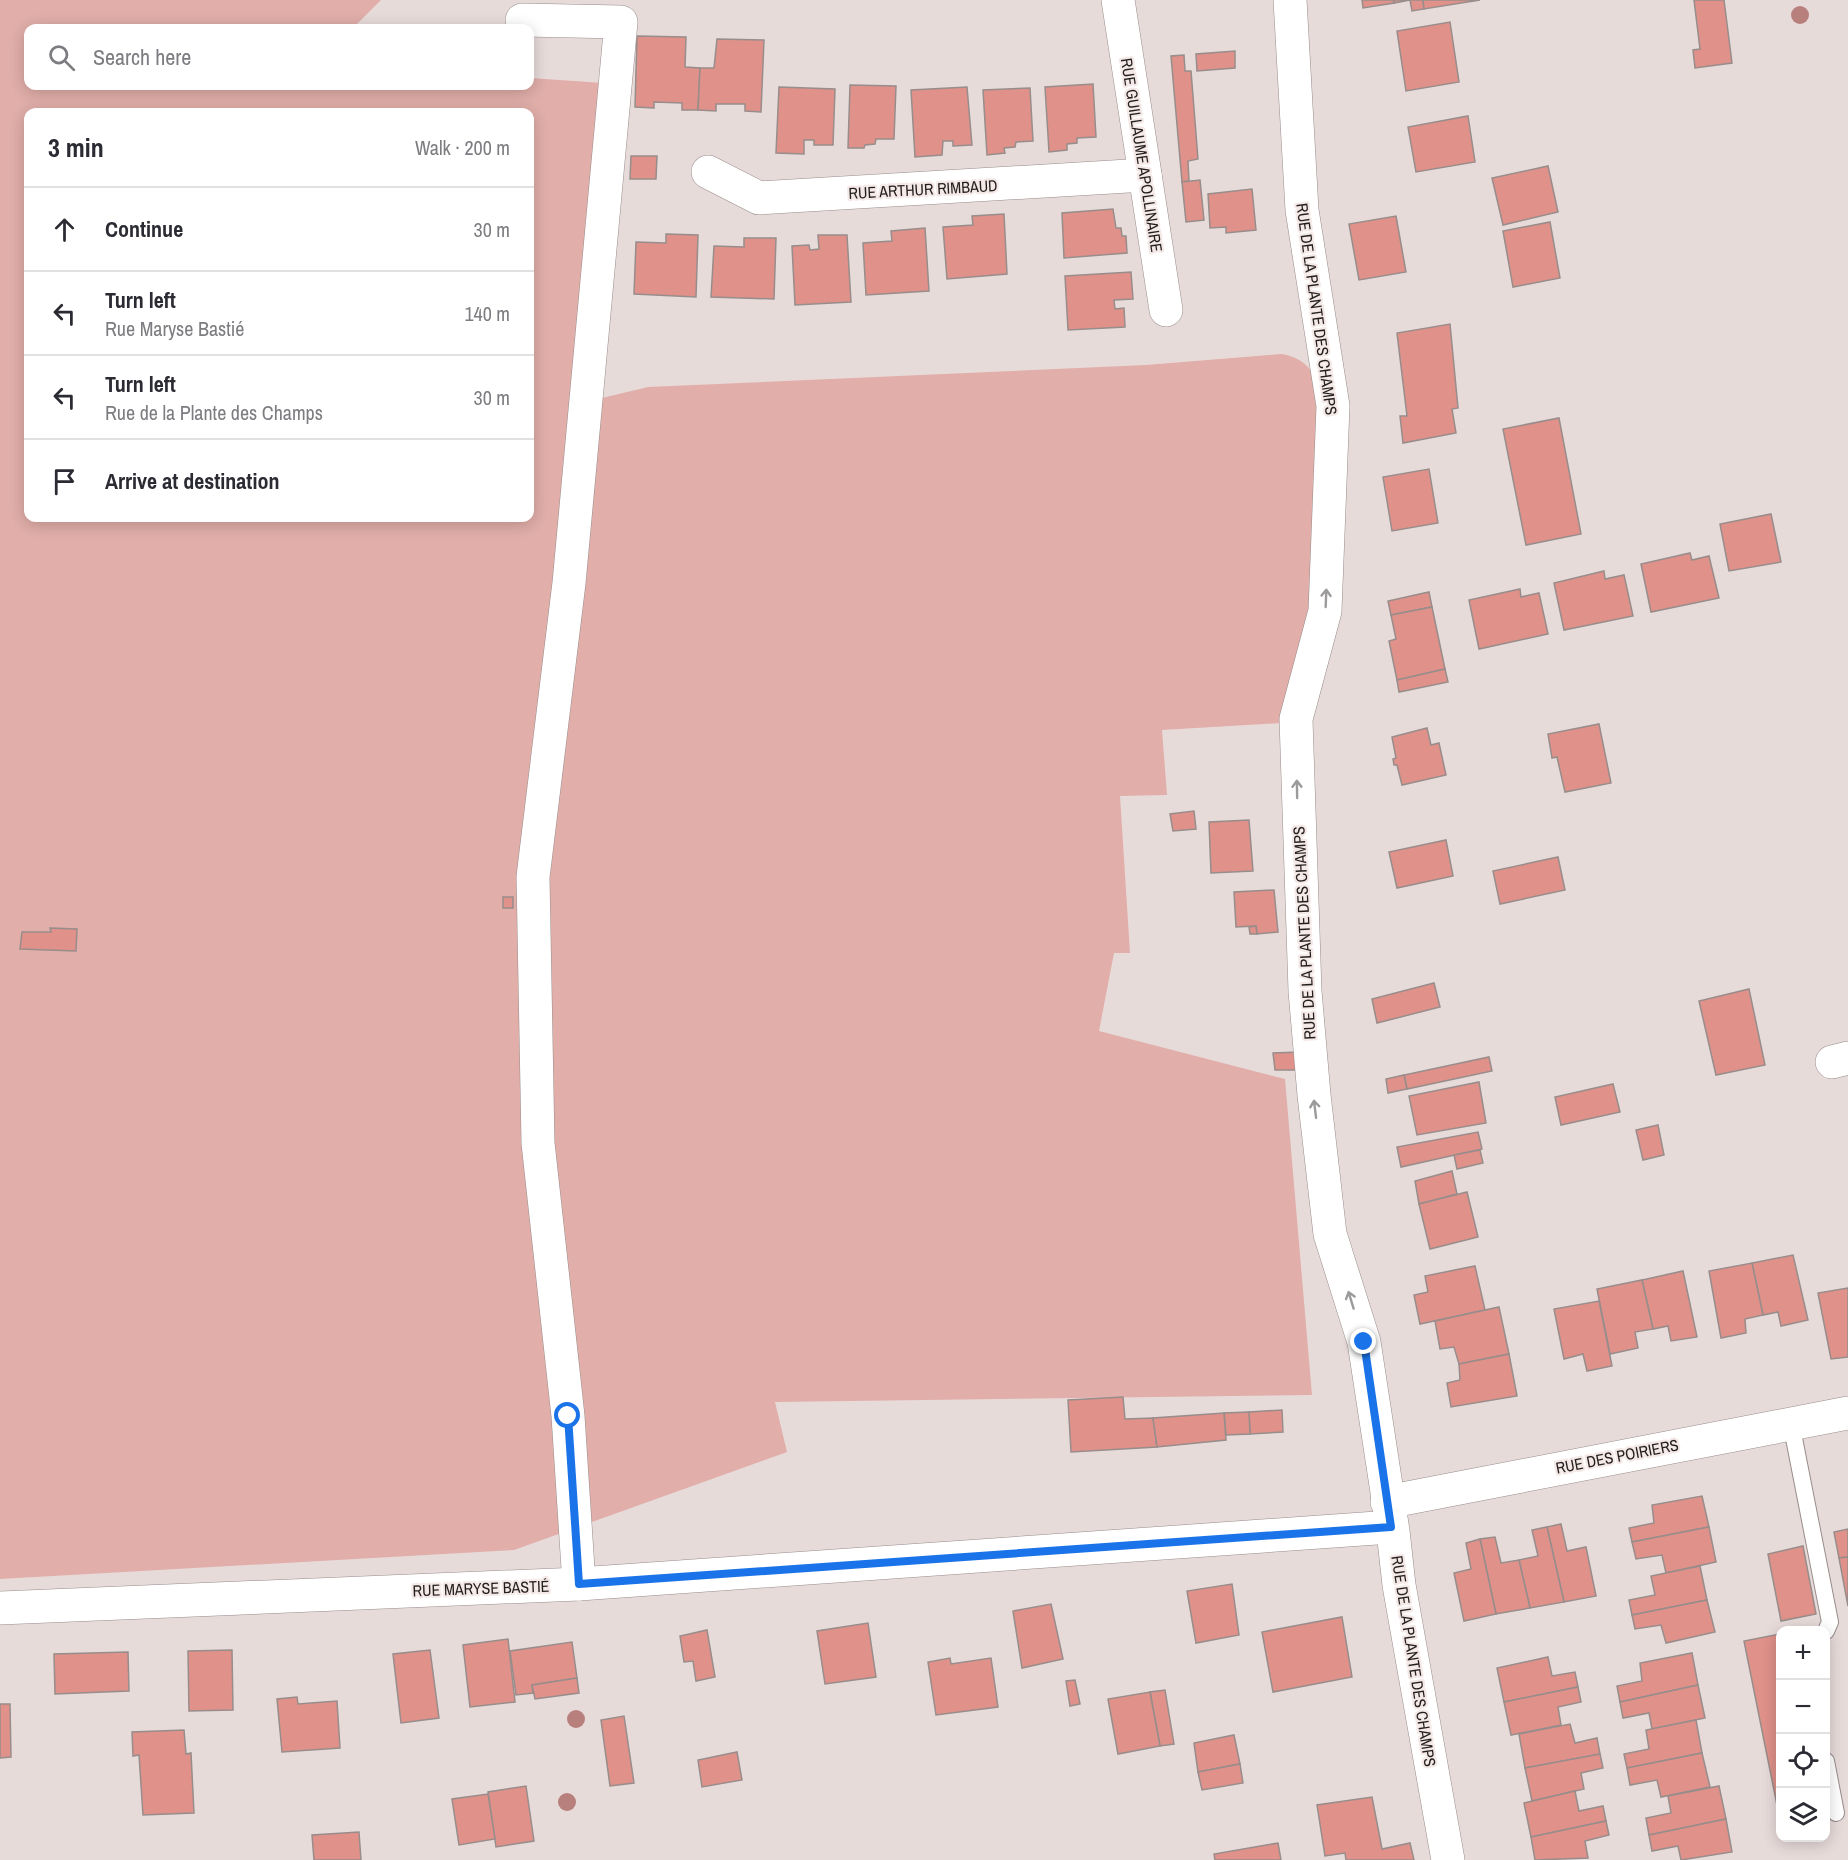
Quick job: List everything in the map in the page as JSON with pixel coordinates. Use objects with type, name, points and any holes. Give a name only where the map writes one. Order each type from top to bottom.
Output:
[{"type":"street","name":"RUE GUILLAUME APOLLINAIRE","points":[[1118,0],[1166,310]]},
{"type":"street","name":"RUE DE LA PLANTE DES CHAMPS","points":[[1290,0],[1302,210],[1333,406],[1325,611],[1296,719],[1305,991],[1330,1234],[1364,1342],[1399,1585],[1448,1860]]},
{"type":"street","points":[[522,20],[621,22],[569,583],[533,876],[538,1143],[568,1416],[579,1584]]},
{"type":"street","name":"RUE ARTHUR RIMBAUD","points":[[708,172],[759,198],[1145,176]]},
{"type":"street","name":"RUE DES POIRIERS","points":[[1389,1515],[1791,1423],[1848,1413]]},
{"type":"street","name":"RUE MARYSE BASTIÉ","points":[[0,1608],[579,1584],[1389,1515]]},
{"type":"lane","points":[[1791,1423],[1830,1622],[1828,1626]]},
{"type":"lane","points":[[1830,1782],[1836,1813]]},
{"type":"shaded area","points":[[0,0],[381,0],[357,24],[24,24],[24,90],[534,90],[534,78],[603,83],[581,403],[648,387],[1146,365],[1281,354],[1294,357],[1307,366],[1318,382],[1310,601],[1282,723],[1162,730],[1167,795],[1120,796],[1130,953],[1114,953],[1099,1031],[1285,1079],[1312,1395],[775,1402],[787,1452],[514,1550],[0,1579]]},
{"type":"building","points":[[1362,0],[1394,0],[1394,3],[1363,8]]},
{"type":"building","points":[[1394,0],[1410,0],[1394,3]]},
{"type":"building","points":[[1410,0],[1423,0],[1424,9],[1412,11]]},
{"type":"building","points":[[1423,0],[1480,0],[1424,9]]},
{"type":"building","points":[[1694,0],[1724,0],[1732,63],[1695,68],[1693,50],[1700,49]]},
{"type":"building","points":[[1450,22],[1459,82],[1406,91],[1397,31]]},
{"type":"building","points":[[637,36],[686,37],[685,67],[700,68],[698,110],[682,110],[682,103],[654,102],[654,108],[635,107]]},
{"type":"building","points":[[717,39],[764,40],[761,112],[745,111],[745,104],[716,104],[716,111],[698,110],[700,68],[714,68]]},
{"type":"building","points":[[1235,51],[1235,68],[1197,71],[1196,54]]},
{"type":"building","points":[[1184,55],[1185,71],[1191,71],[1198,159],[1188,161],[1189,181],[1182,182],[1171,56]]},
{"type":"building","points":[[1093,84],[1096,137],[1077,138],[1077,143],[1067,144],[1067,150],[1049,152],[1045,87]]},
{"type":"building","points":[[850,85],[896,86],[894,139],[876,139],[875,144],[865,145],[864,148],[848,148]]},
{"type":"building","points":[[779,87],[835,89],[833,145],[814,145],[814,140],[804,140],[804,154],[776,153]]},
{"type":"building","points":[[967,87],[972,145],[953,146],[953,141],[943,141],[942,155],[915,157],[911,90]]},
{"type":"building","points":[[1030,88],[1033,141],[1016,142],[1015,147],[1004,148],[1005,153],[987,155],[983,90]]},
{"type":"building","points":[[1468,116],[1475,162],[1416,172],[1408,127]]},
{"type":"building","points":[[631,156],[657,156],[656,179],[630,179]]},
{"type":"building","points":[[1548,166],[1558,212],[1503,225],[1492,178]]},
{"type":"building","points":[[1200,180],[1204,220],[1186,222],[1182,182]]},
{"type":"building","points":[[1252,189],[1256,230],[1226,233],[1226,227],[1210,228],[1208,194]]},
{"type":"building","points":[[1113,209],[1116,228],[1121,228],[1122,236],[1126,236],[1127,253],[1064,258],[1062,213]]},
{"type":"building","points":[[1004,214],[1007,274],[947,279],[943,227],[973,225],[972,216]]},
{"type":"building","points":[[1396,216],[1406,272],[1359,280],[1349,224]]},
{"type":"building","points":[[1550,222],[1560,278],[1513,287],[1503,231]]},
{"type":"building","points":[[925,228],[929,291],[866,295],[863,243],[892,241],[891,231]]},
{"type":"building","points":[[666,234],[698,235],[696,297],[634,294],[636,242],[666,243]]},
{"type":"building","points":[[818,235],[847,235],[851,302],[795,305],[792,246],[809,245],[810,250],[819,249]]},
{"type":"building","points":[[744,238],[776,238],[774,299],[711,297],[714,246],[744,247]]},
{"type":"building","points":[[1131,272],[1133,299],[1114,300],[1115,309],[1124,308],[1125,327],[1068,330],[1065,276]]},
{"type":"building","points":[[1450,324],[1458,408],[1452,409],[1456,433],[1403,443],[1400,416],[1407,416],[1397,333]]},
{"type":"building","points":[[1559,418],[1581,534],[1526,545],[1503,429]]},
{"type":"building","points":[[1429,469],[1438,523],[1392,531],[1383,477]]},
{"type":"building","points":[[1771,514],[1781,562],[1729,571],[1720,524]]},
{"type":"building","points":[[1690,553],[1692,560],[1709,556],[1719,598],[1651,612],[1641,564]]},
{"type":"building","points":[[1604,571],[1605,579],[1624,575],[1633,616],[1564,630],[1554,583]]},
{"type":"building","points":[[1520,589],[1521,597],[1539,593],[1548,634],[1479,649],[1469,600]]},
{"type":"building","points":[[1429,592],[1432,607],[1391,615],[1388,601]]},
{"type":"building","points":[[1432,607],[1445,669],[1397,680],[1389,641],[1396,639],[1391,615]]},
{"type":"building","points":[[1445,669],[1448,682],[1399,692],[1397,680]]},
{"type":"building","points":[[1599,724],[1611,783],[1565,792],[1557,757],[1552,758],[1548,734]]},
{"type":"building","points":[[1427,728],[1431,745],[1439,743],[1446,775],[1402,785],[1397,765],[1394,765],[1393,759],[1396,758],[1392,737]]},
{"type":"building","points":[[1194,811],[1196,829],[1173,831],[1170,814]]},
{"type":"building","points":[[1249,820],[1253,871],[1211,873],[1209,822]]},
{"type":"building","points":[[1446,840],[1453,876],[1397,888],[1389,852]]},
{"type":"building","points":[[1558,857],[1565,890],[1500,904],[1493,871]]},
{"type":"building","points":[[1274,890],[1278,932],[1257,934],[1256,926],[1236,927],[1234,892]]},
{"type":"building","points":[[503,897],[513,897],[513,908],[503,908]]},
{"type":"building","points":[[1256,926],[1257,934],[1250,934],[1249,927]]},
{"type":"building","points":[[50,928],[77,929],[76,951],[20,949],[22,932],[51,932]]},
{"type":"building","points":[[1434,983],[1440,1007],[1377,1023],[1372,999]]},
{"type":"building","points":[[1749,989],[1765,1065],[1716,1075],[1699,1001]]},
{"type":"building","points":[[1299,1052],[1301,1070],[1275,1070],[1273,1053]]},
{"type":"building","points":[[1489,1057],[1492,1071],[1407,1089],[1404,1075]]},
{"type":"building","points":[[1404,1075],[1407,1089],[1388,1093],[1386,1079]]},
{"type":"building","points":[[1479,1082],[1486,1123],[1417,1135],[1409,1096]]},
{"type":"building","points":[[1613,1084],[1620,1112],[1561,1125],[1555,1097]]},
{"type":"building","points":[[1658,1125],[1664,1155],[1643,1160],[1636,1130]]},
{"type":"building","points":[[1478,1132],[1482,1149],[1401,1167],[1397,1147]]},
{"type":"building","points":[[1480,1150],[1483,1163],[1457,1169],[1454,1155]]},
{"type":"building","points":[[1452,1171],[1457,1194],[1419,1204],[1415,1181]]},
{"type":"building","points":[[1467,1192],[1478,1237],[1430,1249],[1419,1204]]},
{"type":"building","points":[[1793,1255],[1808,1320],[1781,1326],[1778,1312],[1763,1315],[1752,1263]]},
{"type":"building","points":[[1752,1263],[1763,1315],[1745,1319],[1746,1333],[1721,1338],[1709,1271]]},
{"type":"building","points":[[1475,1266],[1485,1310],[1420,1324],[1414,1295],[1428,1292],[1425,1276]]},
{"type":"building","points":[[1683,1271],[1697,1337],[1671,1341],[1668,1326],[1653,1329],[1642,1280]]},
{"type":"building","points":[[1642,1280],[1653,1329],[1635,1332],[1638,1348],[1610,1354],[1597,1289]]},
{"type":"building","points":[[1848,1288],[1848,1357],[1831,1359],[1818,1293]]},
{"type":"building","points":[[1599,1301],[1612,1366],[1587,1371],[1583,1354],[1564,1359],[1554,1309]]},
{"type":"building","points":[[1499,1307],[1509,1354],[1459,1364],[1454,1347],[1440,1349],[1435,1321]]},
{"type":"building","points":[[1509,1354],[1517,1396],[1451,1407],[1447,1383],[1460,1380],[1459,1364]]},
{"type":"building","points":[[1123,1397],[1125,1419],[1153,1418],[1157,1447],[1071,1452],[1068,1400]]},
{"type":"building","points":[[1282,1410],[1283,1432],[1250,1434],[1249,1412]]},
{"type":"building","points":[[1249,1412],[1250,1434],[1226,1435],[1224,1413]]},
{"type":"building","points":[[1224,1413],[1226,1440],[1157,1447],[1153,1418]]},
{"type":"building","points":[[1702,1496],[1709,1527],[1632,1542],[1629,1528],[1654,1523],[1652,1505]]},
{"type":"building","points":[[1561,1524],[1567,1551],[1586,1547],[1596,1596],[1564,1602],[1547,1527]]},
{"type":"building","points":[[1547,1527],[1564,1602],[1530,1608],[1519,1560],[1538,1556],[1532,1530]]},
{"type":"building","points":[[1709,1527],[1716,1562],[1666,1573],[1662,1555],[1636,1559],[1632,1542]]},
{"type":"building","points":[[1848,1529],[1848,1557],[1839,1558],[1834,1532]]},
{"type":"building","points":[[1495,1537],[1501,1563],[1519,1560],[1530,1608],[1496,1614],[1480,1539]]},
{"type":"building","points":[[1480,1539],[1496,1614],[1464,1621],[1454,1573],[1471,1569],[1466,1543]]},
{"type":"building","points":[[1803,1546],[1816,1614],[1781,1621],[1768,1554]]},
{"type":"building","points":[[1848,1557],[1848,1606],[1839,1558]]},
{"type":"building","points":[[1700,1566],[1707,1600],[1632,1615],[1629,1600],[1655,1595],[1651,1576]]},
{"type":"building","points":[[1232,1584],[1239,1635],[1196,1643],[1187,1591]]},
{"type":"building","points":[[1707,1600],[1715,1632],[1666,1643],[1661,1625],[1635,1629],[1632,1615]]},
{"type":"building","points":[[1051,1604],[1063,1659],[1022,1668],[1013,1611]]},
{"type":"building","points":[[1342,1617],[1352,1677],[1273,1692],[1262,1632]]},
{"type":"building","points":[[868,1623],[876,1677],[825,1684],[817,1631]]},
{"type":"building","points":[[707,1630],[715,1677],[696,1681],[693,1661],[684,1662],[680,1636]]},
{"type":"building","points":[[1776,1635],[1776,1800],[1744,1641]]},
{"type":"building","points":[[508,1639],[515,1702],[470,1707],[463,1645]]},
{"type":"building","points":[[572,1642],[577,1678],[532,1685],[533,1693],[516,1695],[510,1651]]},
{"type":"building","points":[[232,1650],[233,1710],[189,1711],[188,1651]]},
{"type":"building","points":[[430,1650],[439,1718],[401,1723],[393,1654]]},
{"type":"building","points":[[128,1652],[129,1691],[55,1694],[54,1654]]},
{"type":"building","points":[[1692,1653],[1698,1685],[1620,1702],[1617,1686],[1642,1681],[1640,1663]]},
{"type":"building","points":[[1548,1657],[1552,1676],[1575,1672],[1578,1687],[1504,1702],[1497,1668]]},
{"type":"building","points":[[950,1658],[951,1664],[991,1658],[998,1707],[936,1715],[928,1662]]},
{"type":"building","points":[[577,1678],[579,1693],[535,1699],[532,1685]]},
{"type":"building","points":[[1075,1680],[1080,1704],[1070,1706],[1066,1681]]},
{"type":"building","points":[[1698,1685],[1705,1718],[1652,1729],[1649,1713],[1623,1718],[1620,1702]]},
{"type":"building","points":[[1578,1687],[1581,1702],[1558,1707],[1561,1725],[1511,1735],[1504,1702]]},
{"type":"building","points":[[1165,1690],[1174,1744],[1160,1746],[1150,1692]]},
{"type":"building","points":[[1150,1692],[1160,1746],[1118,1754],[1108,1699]]},
{"type":"building","points":[[297,1697],[298,1704],[337,1701],[340,1748],[282,1752],[277,1699]]},
{"type":"building","points":[[0,1704],[10,1704],[11,1757],[0,1758]]},
{"type":"building","points":[[624,1716],[634,1783],[610,1786],[601,1720]]},
{"type":"building","points":[[1696,1720],[1702,1753],[1627,1768],[1624,1754],[1649,1749],[1646,1730]]},
{"type":"building","points":[[1570,1724],[1575,1743],[1597,1738],[1600,1754],[1525,1768],[1519,1734]]},
{"type":"building","points":[[184,1730],[186,1754],[191,1753],[194,1813],[143,1815],[139,1755],[133,1756],[132,1732]]},
{"type":"building","points":[[1234,1735],[1240,1764],[1198,1772],[1194,1743]]},
{"type":"building","points":[[737,1752],[742,1780],[702,1787],[698,1760]]},
{"type":"building","points":[[1702,1753],[1710,1787],[1661,1797],[1657,1780],[1630,1785],[1627,1768]]},
{"type":"building","points":[[1600,1754],[1603,1768],[1581,1773],[1584,1789],[1532,1801],[1525,1768]]},
{"type":"building","points":[[1240,1764],[1243,1783],[1202,1790],[1198,1772]]},
{"type":"building","points":[[526,1786],[534,1841],[496,1847],[488,1792]]},
{"type":"building","points":[[1719,1786],[1726,1819],[1649,1835],[1646,1818],[1671,1813],[1668,1796]]},
{"type":"building","points":[[1575,1791],[1579,1811],[1603,1806],[1606,1821],[1531,1837],[1524,1803]]},
{"type":"building","points":[[488,1794],[495,1839],[459,1845],[452,1799]]},
{"type":"building","points":[[1372,1797],[1382,1849],[1410,1843],[1414,1860],[1346,1860],[1345,1853],[1325,1856],[1317,1805]]},
{"type":"building","points":[[1726,1819],[1732,1852],[1681,1860],[1678,1846],[1652,1851],[1649,1835]]},
{"type":"building","points":[[1606,1821],[1609,1835],[1585,1841],[1588,1858],[1535,1860],[1531,1837]]},
{"type":"building","points":[[359,1832],[361,1860],[314,1860],[312,1835]]},
{"type":"building","points":[[1278,1843],[1281,1860],[1215,1860],[1214,1854]]},
{"type":"route","points":[[568,1416],[579,1584],[1391,1527],[1364,1342]]}]
